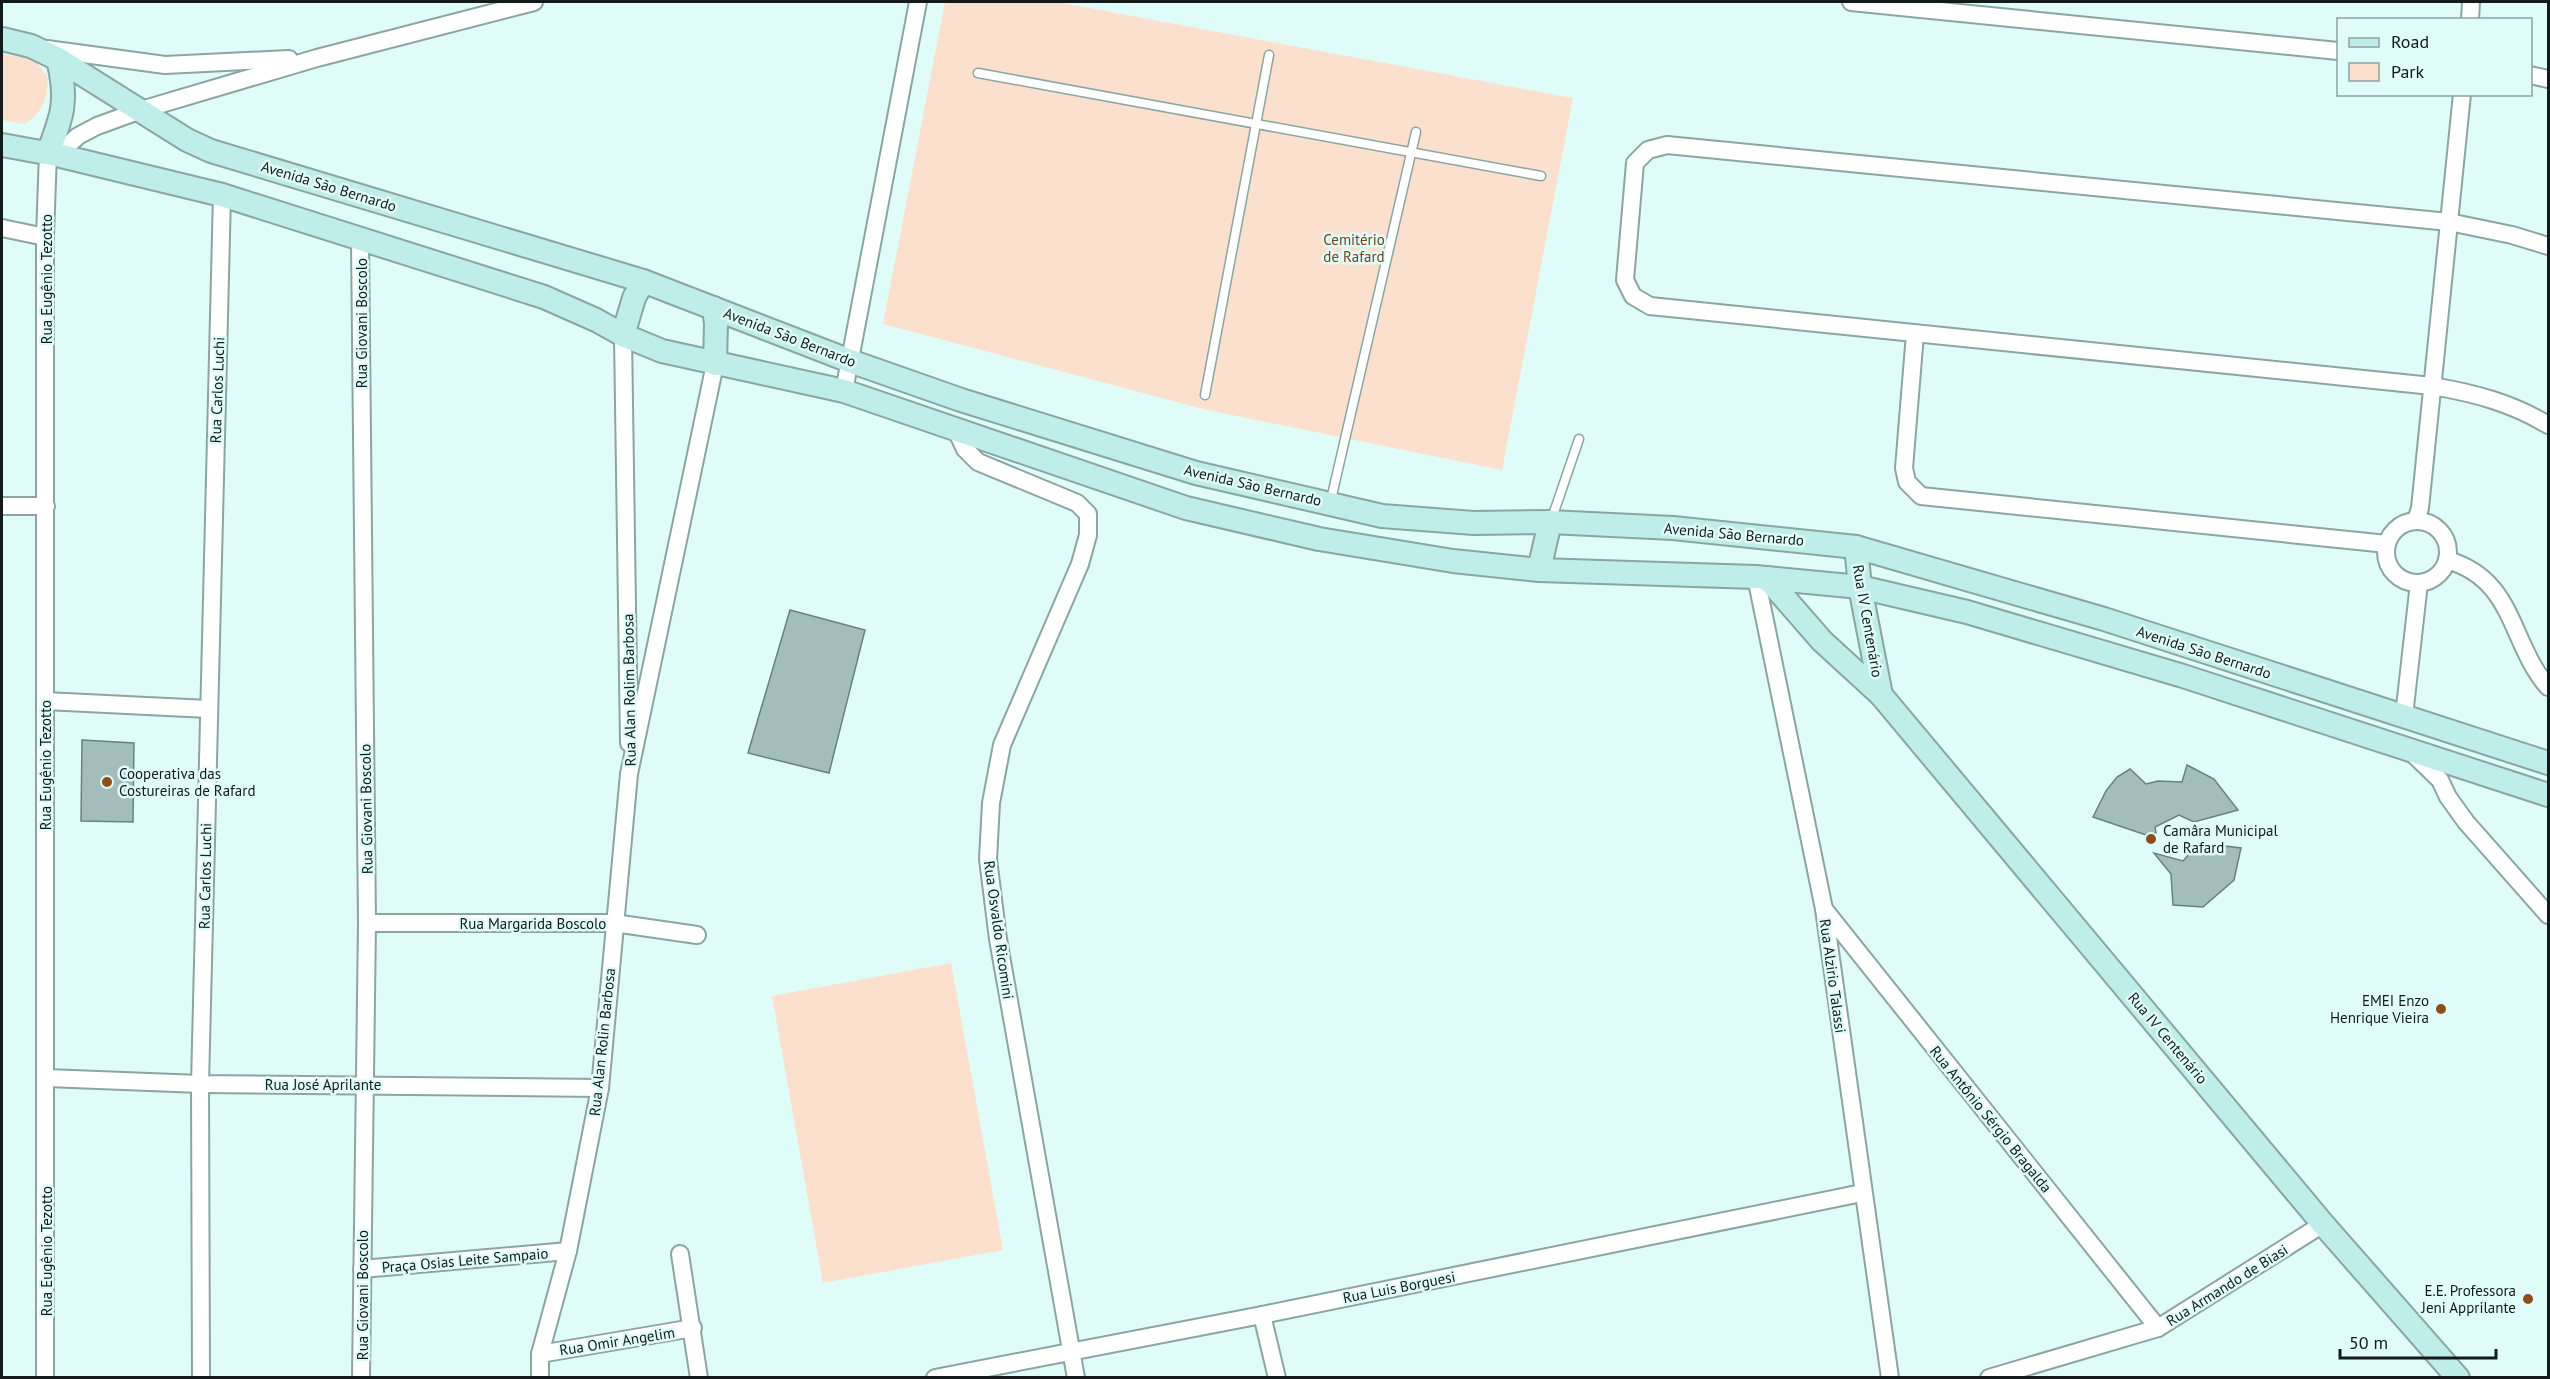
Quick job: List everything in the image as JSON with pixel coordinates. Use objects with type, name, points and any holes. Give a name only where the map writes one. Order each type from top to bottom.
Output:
[{"type":"main road","name":"Avenida São Bernardo","points":[[2,39],[31,46],[58,59],[187,140],[211,151],[643,281],[850,361],[961,400],[1196,473],[1382,516],[1474,523],[1550,522],[1673,528],[1856,547],[2003,588],[2548,763]]},
{"type":"main road","points":[[52,154],[63,116],[64,92],[58,59]]},
{"type":"main road","name":"Avenida São Bernardo","points":[[2,145],[52,154],[222,195],[544,297],[662,351],[844,391],[1186,508],[1319,539],[1453,561],[1539,570],[1762,578],[1860,588],[1967,612],[2184,676],[2548,795]]},
{"type":"main road","points":[[623,335],[634,298],[643,281]]},
{"type":"main road","points":[[714,308],[715,364]]},
{"type":"main road","points":[[1186,508],[1196,473]]},
{"type":"main road","points":[[1539,570],[1550,522]]},
{"type":"main road","name":"Rua IV Centenário","points":[[1856,547],[1860,588],[1881,695]]},
{"type":"main road","name":"Rua IV Centenário","points":[[1762,578],[1822,641],[1881,695],[2323,1224],[2458,1377]]},
{"type":"main road","points":[[2404,716],[2407,748]]},
{"type":"street","points":[[52,154],[97,126],[141,110],[317,58],[534,2]]},
{"type":"street","points":[[844,391],[918,2]]},
{"type":"street","points":[[1851,2],[2337,51]]},
{"type":"street","points":[[2470,18],[2471,2]]},
{"type":"street","points":[[31,46],[165,65],[317,58]]},
{"type":"street","points":[[2532,75],[2548,79]]},
{"type":"street","points":[[2416,521],[2420,508],[2462,96]]},
{"type":"street","points":[[2548,246],[2512,235],[2449,222],[1667,145],[1648,150],[1635,163],[1625,280],[1633,296],[1650,306],[2432,387],[2485,397],[2512,406],[2548,425]]},
{"type":"street","name":"Rua Eugênio Tezotto","points":[[45,1377],[47,1078],[45,237],[52,154]]},
{"type":"street","name":"Rua Carlos Luchi","points":[[201,1377],[200,1084],[222,195]]},
{"type":"street","points":[[2,228],[45,237]]},
{"type":"street","name":"Rua Giovani Boscolo","points":[[360,240],[367,923],[362,1377]]},
{"type":"street","points":[[1915,334],[1904,468],[1907,482],[1921,496],[2387,544]]},
{"type":"street","name":"Rua Alan Rolim Barbosa","points":[[623,335],[630,774]]},
{"type":"street","name":"Rua Alan Rolim Barbosa","points":[[630,774],[715,364]]},
{"type":"street","name":"Rua Osvaldo Ricomini","points":[[956,430],[965,449],[978,462],[1077,503],[1088,514],[1088,535],[1080,564],[1002,745],[991,803],[988,859],[998,939],[1076,1377]]},
{"type":"street","points":[[2,506],[46,506]]},
{"type":"street","points":[[2416,521],[2434,526],[2441,532],[2446,541],[2447,560],[2437,576],[2419,583],[2400,578],[2393,572],[2386,554],[2387,544],[2398,528],[2416,521]]},
{"type":"street","points":[[2447,560],[2473,570],[2493,587],[2501,598],[2536,669],[2548,687]]},
{"type":"street","name":"Rua Alzirio Talassi","points":[[1762,578],[1824,909],[1862,1193],[1890,1377]]},
{"type":"street","points":[[2404,716],[2419,583]]},
{"type":"street","points":[[45,701],[208,709]]},
{"type":"street","points":[[2407,748],[2440,780],[2448,797],[2466,822],[2548,915]]},
{"type":"street","name":"Rua Alan Rolin Barbosa","points":[[540,1377],[540,1354],[568,1251],[600,1088],[630,774]]},
{"type":"street","name":"Rua Antônio Sérgio Bragalda","points":[[1824,909],[2158,1328]]},
{"type":"street","name":"Rua Margarida Boscolo","points":[[367,923],[614,923],[698,935]]},
{"type":"street","name":"Rua José Aprilante","points":[[47,1078],[200,1084],[600,1088]]},
{"type":"street","name":"Rua Luis Borguesi","points":[[935,1377],[1262,1315],[1862,1193]]},
{"type":"street","name":"Rua Armando de Biasi","points":[[1989,1377],[2158,1328],[2323,1224]]},
{"type":"street","name":"Praça Osias Leite Sampaio","points":[[362,1269],[568,1251]]},
{"type":"street","points":[[680,1254],[699,1377]]},
{"type":"street","points":[[1262,1315],[1277,1377]]},
{"type":"street","name":"Rua Omir Angelim","points":[[540,1354],[693,1328]]},
{"type":"lane","points":[[1205,395],[1269,55]]},
{"type":"lane","points":[[978,73],[1541,176]]},
{"type":"lane","points":[[1330,504],[1416,132]]},
{"type":"lane","points":[[1550,522],[1579,439]]},
{"type":"green space","name":"Cemitério de Rafard","points":[[945,2],[1057,2],[1573,98],[1502,470],[1207,410],[883,324]]},
{"type":"green space","points":[[2,54],[35,60],[48,78],[43,104],[25,124],[2,120]]},
{"type":"green space","points":[[951,963],[1003,1250],[823,1283],[772,996]]},
{"type":"building","points":[[790,610],[865,630],[829,773],[748,753]]},
{"type":"building","name":"Cooperativa das Costureiras de Rafard","points":[[82,740],[134,743],[133,822],[81,821]]},
{"type":"building","name":"Camâra Municipal de Rafard","points":[[2187,765],[2214,779],[2238,810],[2194,822],[2179,815],[2155,827],[2156,833],[2146,835],[2093,817],[2106,791],[2117,777],[2130,769],[2146,784],[2158,781],[2182,782]]},
{"type":"building","points":[[2199,843],[2241,848],[2234,880],[2203,907],[2173,905],[2171,874],[2154,853],[2183,861]]},
{"type":"place","name":"Cooperativa das Costureiras de Rafard","points":[[107,782]]},
{"type":"place","name":"Camâra Municipal de Rafard","points":[[2151,839]]},
{"type":"place","name":"EMEI Enzo Henrique Vieira","points":[[2441,1009]]},
{"type":"place","name":"E.E. Professora Jeni Apprilante","points":[[2528,1299]]}]
